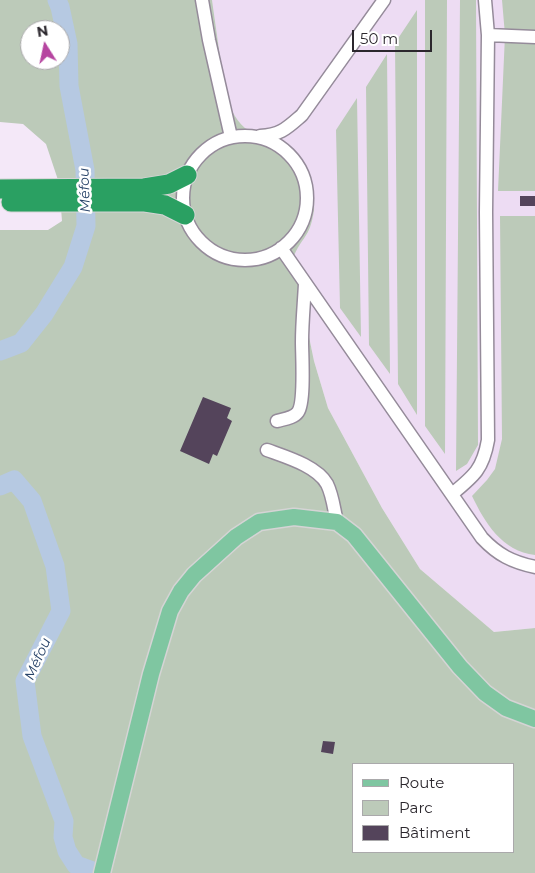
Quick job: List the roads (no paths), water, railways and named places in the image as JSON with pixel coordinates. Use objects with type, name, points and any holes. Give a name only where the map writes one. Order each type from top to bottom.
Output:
[{"type":"highway","points":[[8,195],[145,195],[187,175]]},
{"type":"highway","points":[[145,195],[184,215]]},
{"type":"main road","points":[[102,873],[151,674],[170,611],[181,591],[194,575],[236,537],[259,522],[294,517],[337,522],[354,535],[460,667],[485,693],[506,708],[535,719]]},
{"type":"street","points":[[202,0],[231,138]]},
{"type":"street","points":[[254,136],[265,139],[284,149],[298,165],[304,175],[307,186],[307,207],[305,218],[294,237],[272,255],[254,260],[236,260],[219,255],[203,245],[192,231],[184,215],[182,194],[187,175],[193,164],[204,151],[219,141],[242,136],[272,135],[285,129],[302,115],[384,0]]},
{"type":"street","points":[[452,494],[472,478],[485,454],[488,440],[486,212],[488,35],[485,0]]},
{"type":"street","points":[[488,35],[535,37]]},
{"type":"street","points":[[281,248],[482,538],[502,555],[517,563],[535,567]]},
{"type":"street","points":[[277,421],[289,418],[298,412],[301,403],[303,381],[302,326],[305,284]]},
{"type":"street","points":[[268,450],[297,461],[317,472],[326,483],[337,522]]},
{"type":"waterway","name":"Méfou","points":[[0,351],[21,343],[44,314],[73,267],[86,226],[85,170],[69,86],[68,44],[57,0]]},
{"type":"waterway","name":"Méfou","points":[[0,486],[14,480],[32,501],[55,566],[61,611],[25,681],[32,736],[64,821],[63,837],[67,851],[76,865],[98,873]]}]
